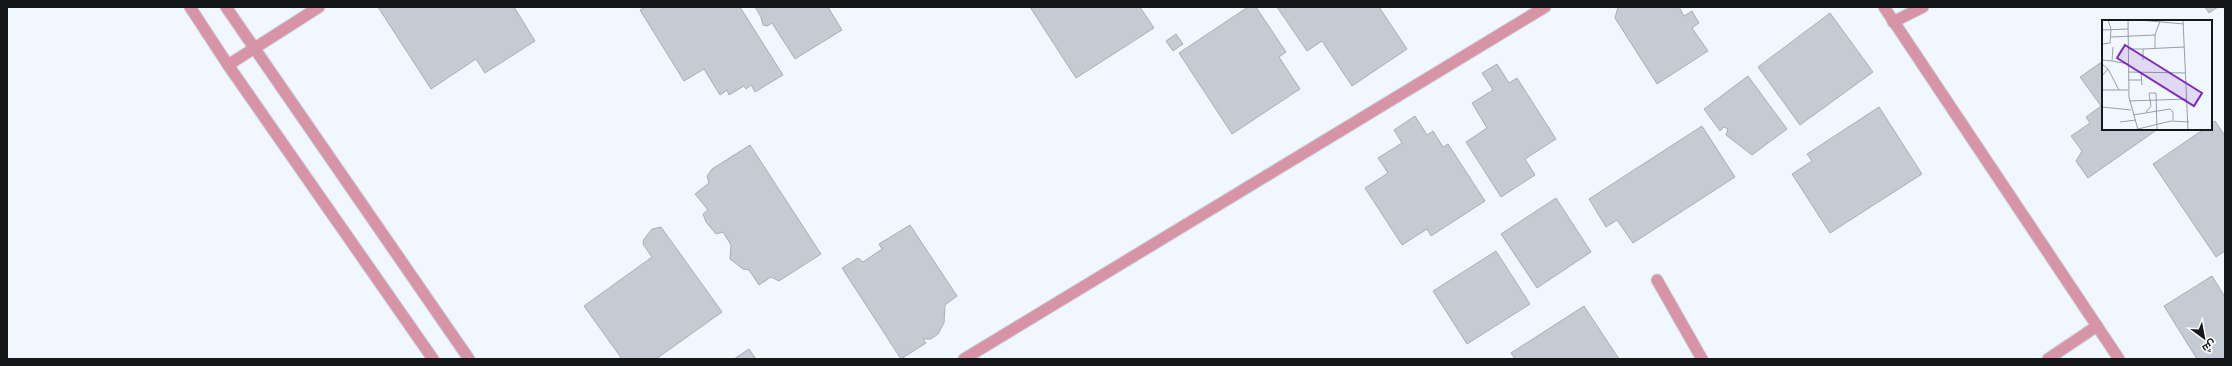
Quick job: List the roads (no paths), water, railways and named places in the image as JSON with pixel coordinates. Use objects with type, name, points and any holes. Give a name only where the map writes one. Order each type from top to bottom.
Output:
[{"type":"street","points":[[190,7],[228,65],[433,359]]},
{"type":"street","points":[[226,7],[469,359]]},
{"type":"street","points":[[228,65],[319,7]]},
{"type":"street","points":[[964,359],[1545,7]]},
{"type":"street","points":[[1884,7],[2119,359]]},
{"type":"street","points":[[1893,22],[1923,7]]},
{"type":"street","points":[[1657,280],[1702,359]]},
{"type":"street","points":[[2048,359],[2097,326]]}]
